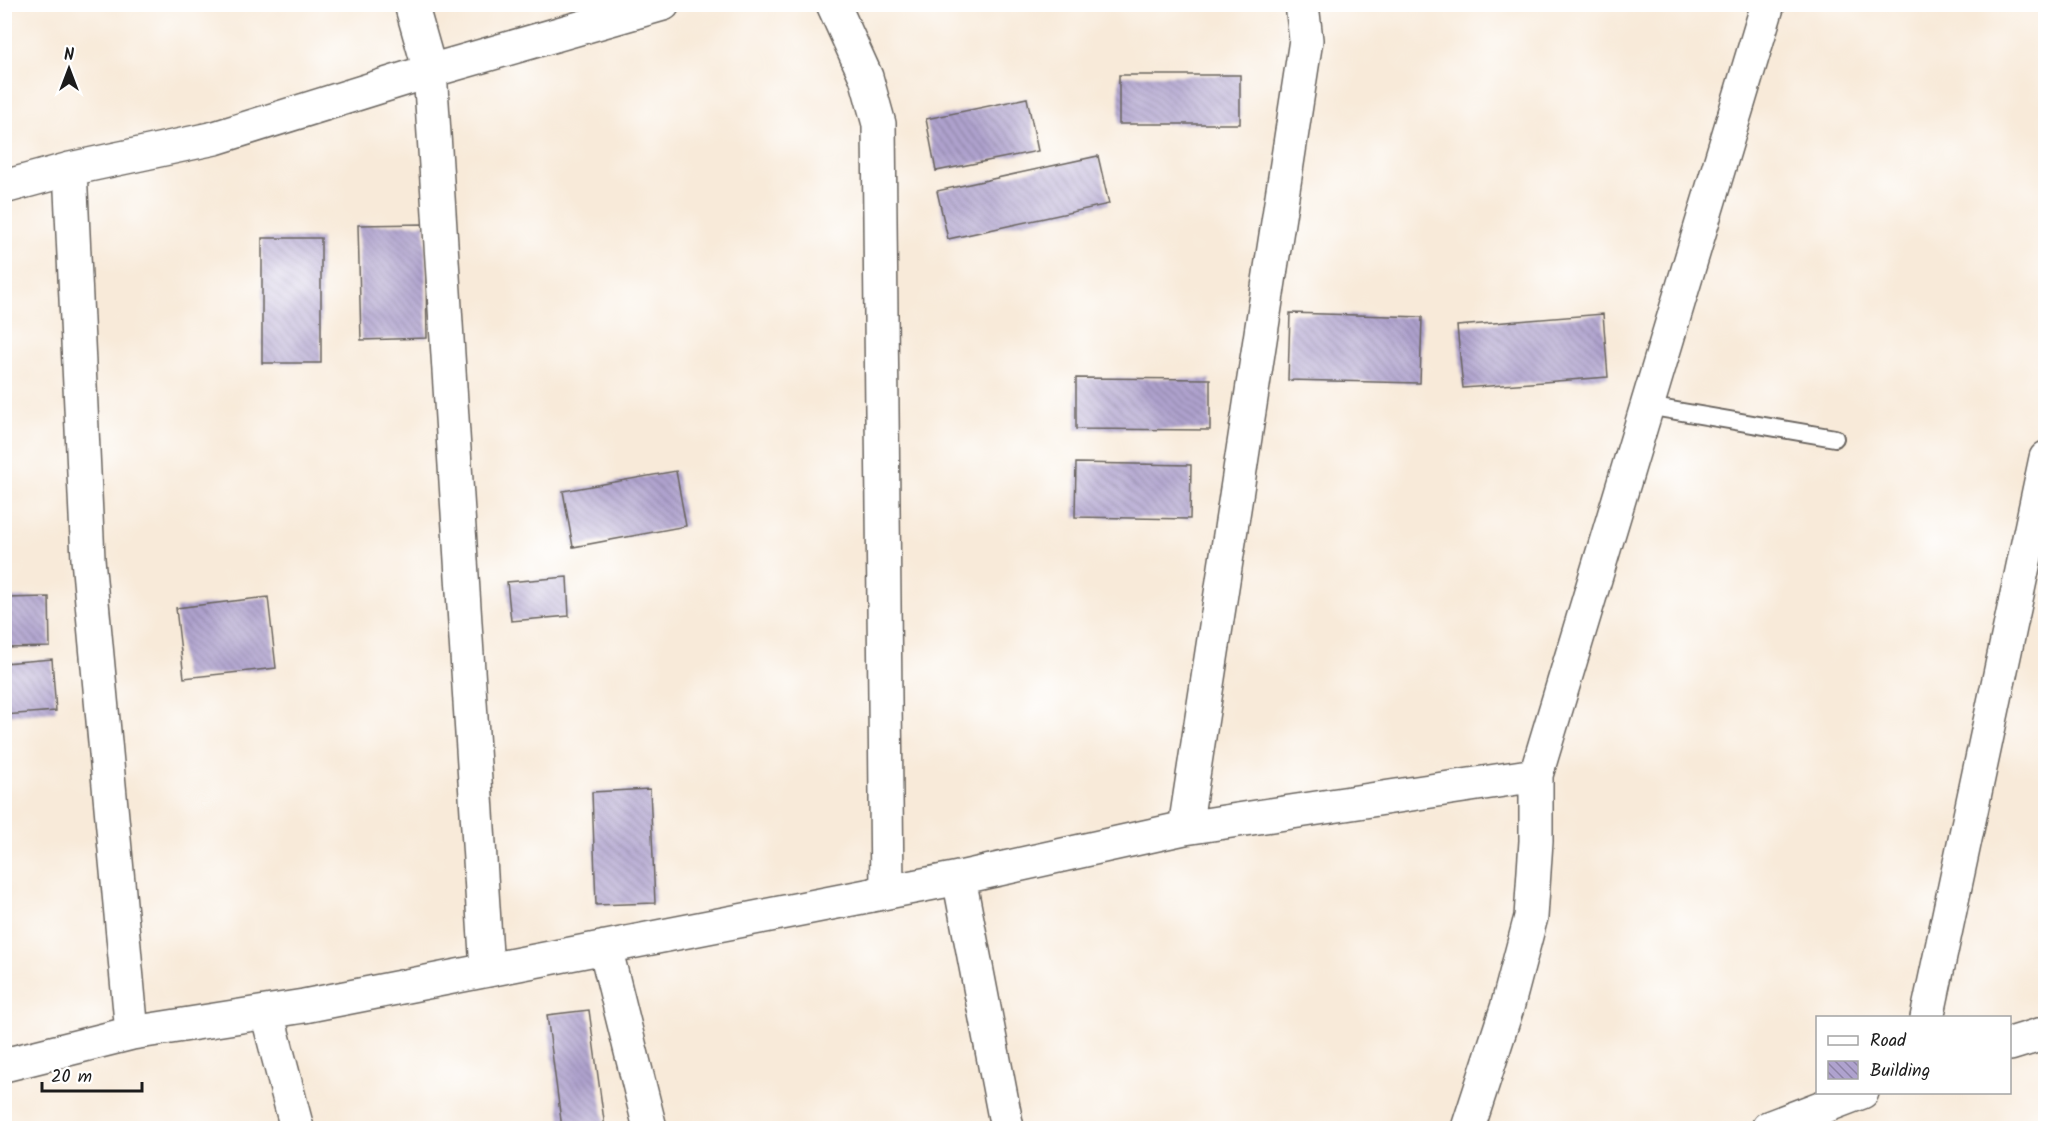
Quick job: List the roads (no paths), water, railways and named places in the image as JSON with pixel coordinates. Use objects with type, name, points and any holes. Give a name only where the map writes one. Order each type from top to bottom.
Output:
[{"type":"street","points":[[411,4],[430,71],[487,970]]},
{"type":"street","points":[[4,187],[70,169],[215,138],[430,71],[663,4]]},
{"type":"street","points":[[833,4],[866,78],[879,124],[887,892]]},
{"type":"street","points":[[1185,828],[1306,40],[1302,4]]},
{"type":"street","points":[[1468,1128],[1507,1008],[1531,917],[1536,841],[1536,775],[1767,4]]},
{"type":"street","points":[[70,169],[88,559],[132,1033]]},
{"type":"street","points":[[1927,1016],[2046,458]]},
{"type":"street","points":[[4,1065],[132,1033],[267,1012],[487,970],[958,878],[1185,828],[1536,775]]},
{"type":"street","points":[[958,878],[1007,1128]]},
{"type":"street","points":[[605,947],[650,1128]]},
{"type":"street","points":[[267,1012],[297,1128]]},
{"type":"street","points":[[2011,1044],[2046,1033]]},
{"type":"street","points":[[1768,1128],[1857,1094]]},
{"type":"lane","points":[[1647,406],[1835,438]]}]
